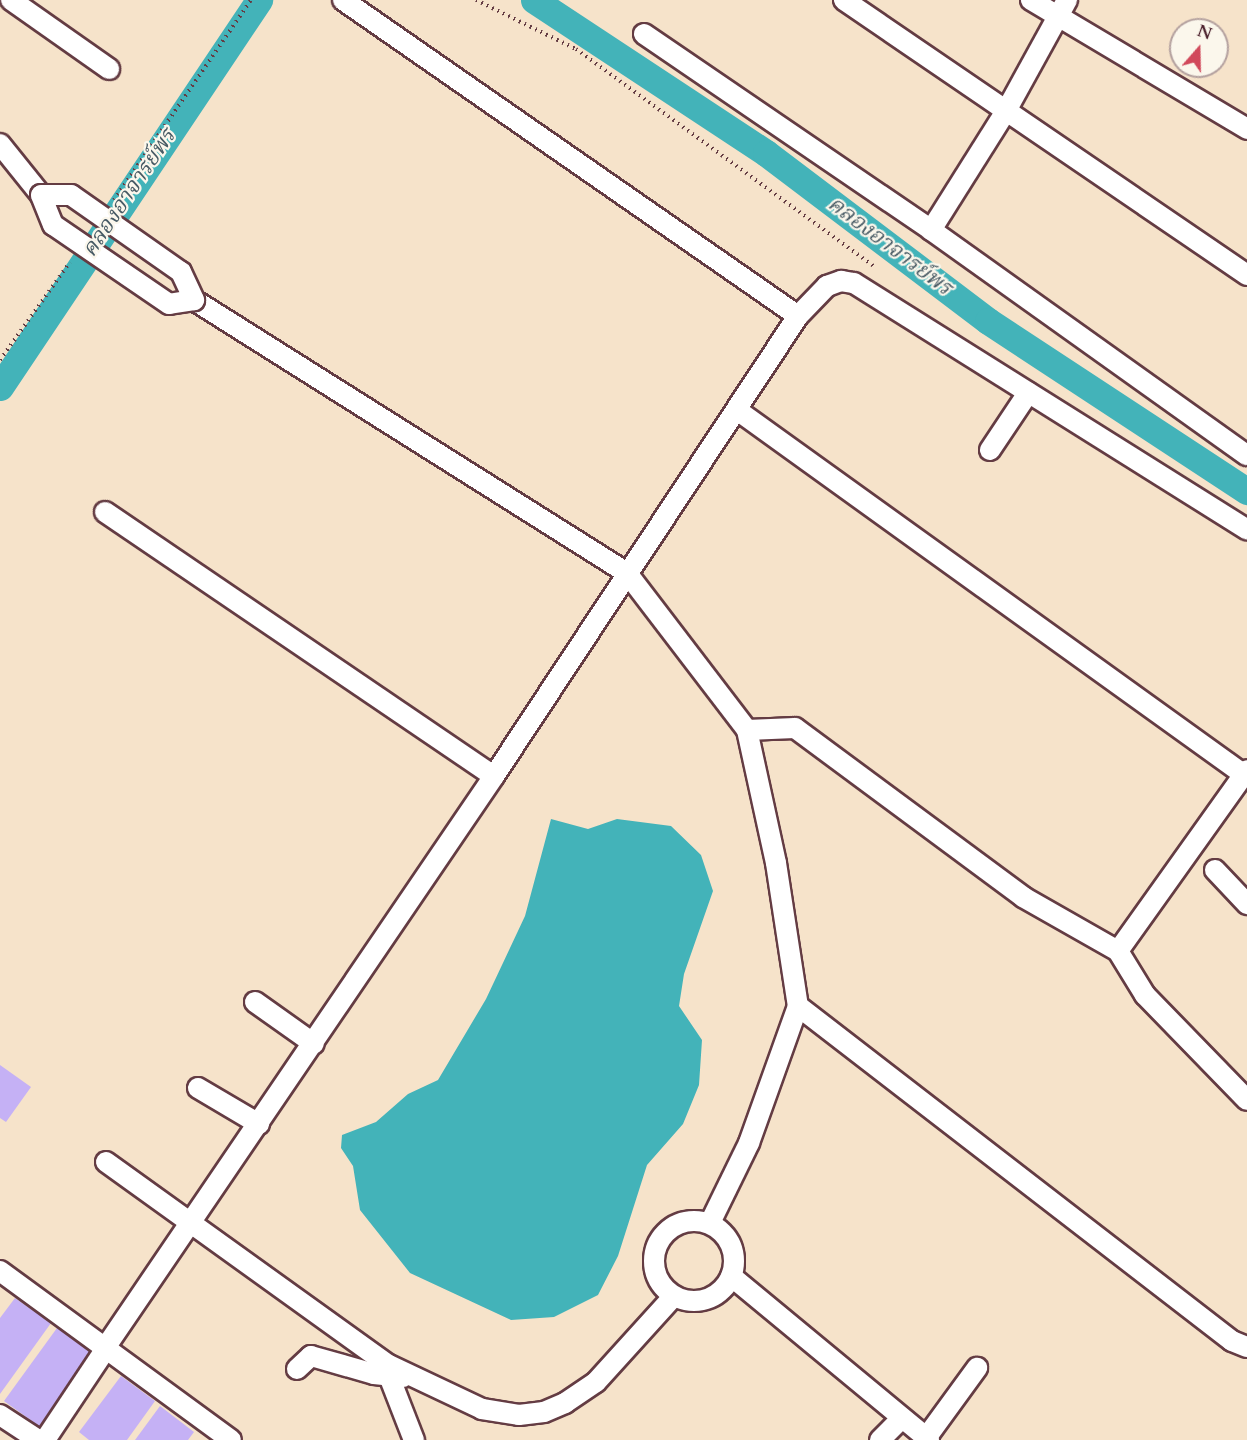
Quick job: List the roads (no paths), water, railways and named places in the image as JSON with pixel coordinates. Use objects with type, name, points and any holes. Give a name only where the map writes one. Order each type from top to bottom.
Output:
[{"type":"street","points":[[11,0],[109,69]]},
{"type":"street","points":[[343,0],[798,316]]},
{"type":"street","points":[[844,0],[1247,275]]},
{"type":"street","points":[[1030,0],[1062,8],[1247,129]]},
{"type":"street","points":[[931,230],[1006,111],[1062,8]]},
{"type":"street","points":[[644,34],[931,230],[1247,455]]},
{"type":"street","points":[[0,144],[41,195],[53,225],[169,304],[194,300]]},
{"type":"street","points":[[41,195],[71,195],[181,272],[194,300],[627,573],[747,730],[776,863],[798,1006],[749,1143],[710,1223]]},
{"type":"street","points":[[45,1440],[494,776],[798,316],[827,286],[842,281],[854,283],[1247,530]]},
{"type":"street","points":[[990,450],[1028,393]]},
{"type":"street","points":[[737,410],[1245,772],[1118,951]]},
{"type":"street","points":[[105,512],[494,776]]},
{"type":"street","points":[[747,730],[795,728],[1023,897],[1118,951],[1144,995],[1247,1100]]},
{"type":"street","points":[[1215,870],[1247,904]]},
{"type":"street","points":[[255,1002],[314,1044]]},
{"type":"street","points":[[798,1006],[1232,1341],[1247,1347]]},
{"type":"street","points":[[198,1088],[260,1124]]},
{"type":"street","points":[[106,1162],[389,1365],[482,1409],[519,1415],[544,1412],[566,1403],[596,1382],[674,1296]]},
{"type":"street","points":[[690,1220],[710,1223],[731,1245],[734,1264],[732,1276],[722,1290],[707,1299],[690,1301],[674,1296],[659,1282],[653,1263],[657,1242],[670,1227],[690,1220]]},
{"type":"street","points":[[0,1271],[103,1352],[231,1440]]},
{"type":"street","points":[[732,1276],[901,1419],[928,1439],[977,1368]]},
{"type":"street","points":[[297,1369],[310,1356],[389,1376],[411,1377]]},
{"type":"street","points":[[389,1376],[414,1440]]},
{"type":"street","points":[[0,1415],[38,1440]]},
{"type":"street","points":[[880,1440],[901,1419]]},
{"type":"water","points":[[551,819],[588,829],[617,819],[671,826],[701,855],[713,891],[684,974],[679,1006],[702,1040],[699,1085],[683,1124],[647,1165],[618,1256],[598,1295],[554,1317],[511,1320],[410,1273],[360,1210],[353,1166],[341,1148],[342,1135],[376,1122],[408,1094],[438,1080],[486,999],[525,916]]},
{"type":"waterway","name":"คลองอาจารย์พร","points":[[0,387],[259,0]]},
{"type":"waterway","name":"คลองอาจารย์พร","points":[[534,0],[766,153],[988,321],[1247,491]]}]
